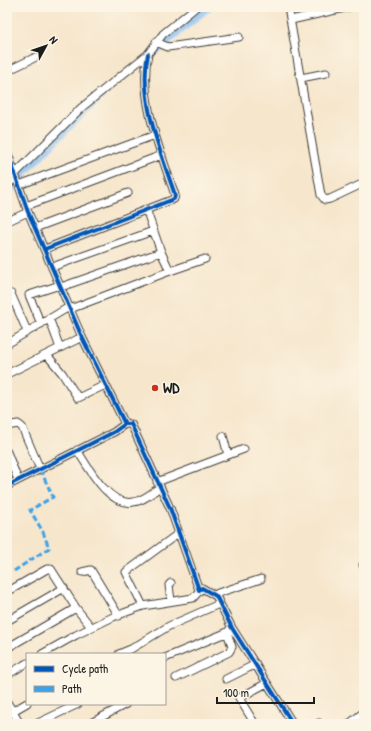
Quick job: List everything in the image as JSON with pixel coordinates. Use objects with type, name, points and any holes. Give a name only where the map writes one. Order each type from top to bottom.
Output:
[{"type":"street","points":[[17,179],[81,108],[160,44],[196,7]]},
{"type":"street","points":[[288,7],[321,195],[325,200],[330,199],[364,183]]},
{"type":"street","points":[[291,20],[320,10],[349,7]]},
{"type":"street","points":[[160,44],[168,47],[238,37]]},
{"type":"street","points":[[45,250],[174,199],[175,195],[150,117],[145,66],[148,54]]},
{"type":"street","points":[[7,71],[36,57]]},
{"type":"street","points":[[301,78],[326,73]]},
{"type":"street","points":[[8,184],[17,179],[155,135]]},
{"type":"street","points":[[7,151],[27,209],[82,338],[170,508],[176,535],[199,590],[198,593]]},
{"type":"street","points":[[8,221],[27,209],[162,156]]},
{"type":"street","points":[[35,228],[128,193]]},
{"type":"street","points":[[146,209],[161,252],[170,271]]},
{"type":"street","points":[[52,267],[153,231]]},
{"type":"street","points":[[42,324],[29,295],[161,252]]},
{"type":"street","points":[[7,344],[27,331],[42,324],[49,318],[70,308],[205,259]]},
{"type":"street","points":[[10,294],[27,331]]},
{"type":"street","points":[[49,318],[60,348]]},
{"type":"street","points":[[7,374],[82,338]]},
{"type":"street","points":[[47,355],[62,373],[78,398],[105,385]]},
{"type":"street","points":[[7,426],[18,424],[22,427],[40,468]]},
{"type":"street","points":[[7,486],[127,424]]},
{"type":"street","points":[[223,436],[228,455]]},
{"type":"street","points":[[77,450],[105,492],[119,501],[131,503],[151,493],[158,486],[244,449]]},
{"type":"street","points":[[7,452],[18,480]]},
{"type":"street","points":[[143,606],[126,572],[176,535]]},
{"type":"street","points":[[7,592],[49,568],[54,571],[76,608],[91,627]]},
{"type":"street","points":[[82,572],[91,570],[119,616]]},
{"type":"street","points":[[261,579],[218,593],[216,596],[216,605],[230,630],[265,684],[294,724]]},
{"type":"street","points":[[171,583],[168,585],[171,601]]},
{"type":"street","points":[[7,621],[64,588]]},
{"type":"street","points":[[44,653],[91,627],[143,606],[171,601],[198,593],[216,596]]},
{"type":"street","points":[[121,653],[131,649],[169,626],[216,605]]},
{"type":"street","points":[[7,648],[76,608]]},
{"type":"street","points":[[166,658],[230,630]]},
{"type":"street","points":[[176,678],[229,652],[232,647],[230,630]]},
{"type":"street","points":[[7,675],[26,664]]},
{"type":"street","points":[[226,679],[254,665]]},
{"type":"street","points":[[254,724],[239,698],[265,684]]},
{"type":"street","points":[[7,702],[20,724]]},
{"type":"street","points":[[13,711],[26,704]]},
{"type":"street","points":[[36,724],[76,705]]},
{"type":"street","points":[[88,724],[124,705]]},
{"type":"street","points":[[349,724],[364,712]]},
{"type":"waterway","points":[[146,59],[209,7]]},
{"type":"waterway","points":[[7,199],[12,186],[101,96]]},
{"type":"waterway","points":[[360,724],[364,721]]},
{"type":"marked path","points":[[14,571],[49,548],[43,532],[30,510],[53,497],[40,469]]},
{"type":"cycle path","points":[[45,249],[174,199],[175,195],[152,125],[148,107],[146,89],[148,54]]},
{"type":"cycle path","points":[[7,151],[28,212],[82,337],[125,424]]},
{"type":"cycle path","points":[[7,486],[114,432],[125,424],[131,424],[170,508],[199,590],[202,588],[216,596],[232,628],[293,724]]},
{"type":"place","name":"WD","points":[[155,388]]}]
